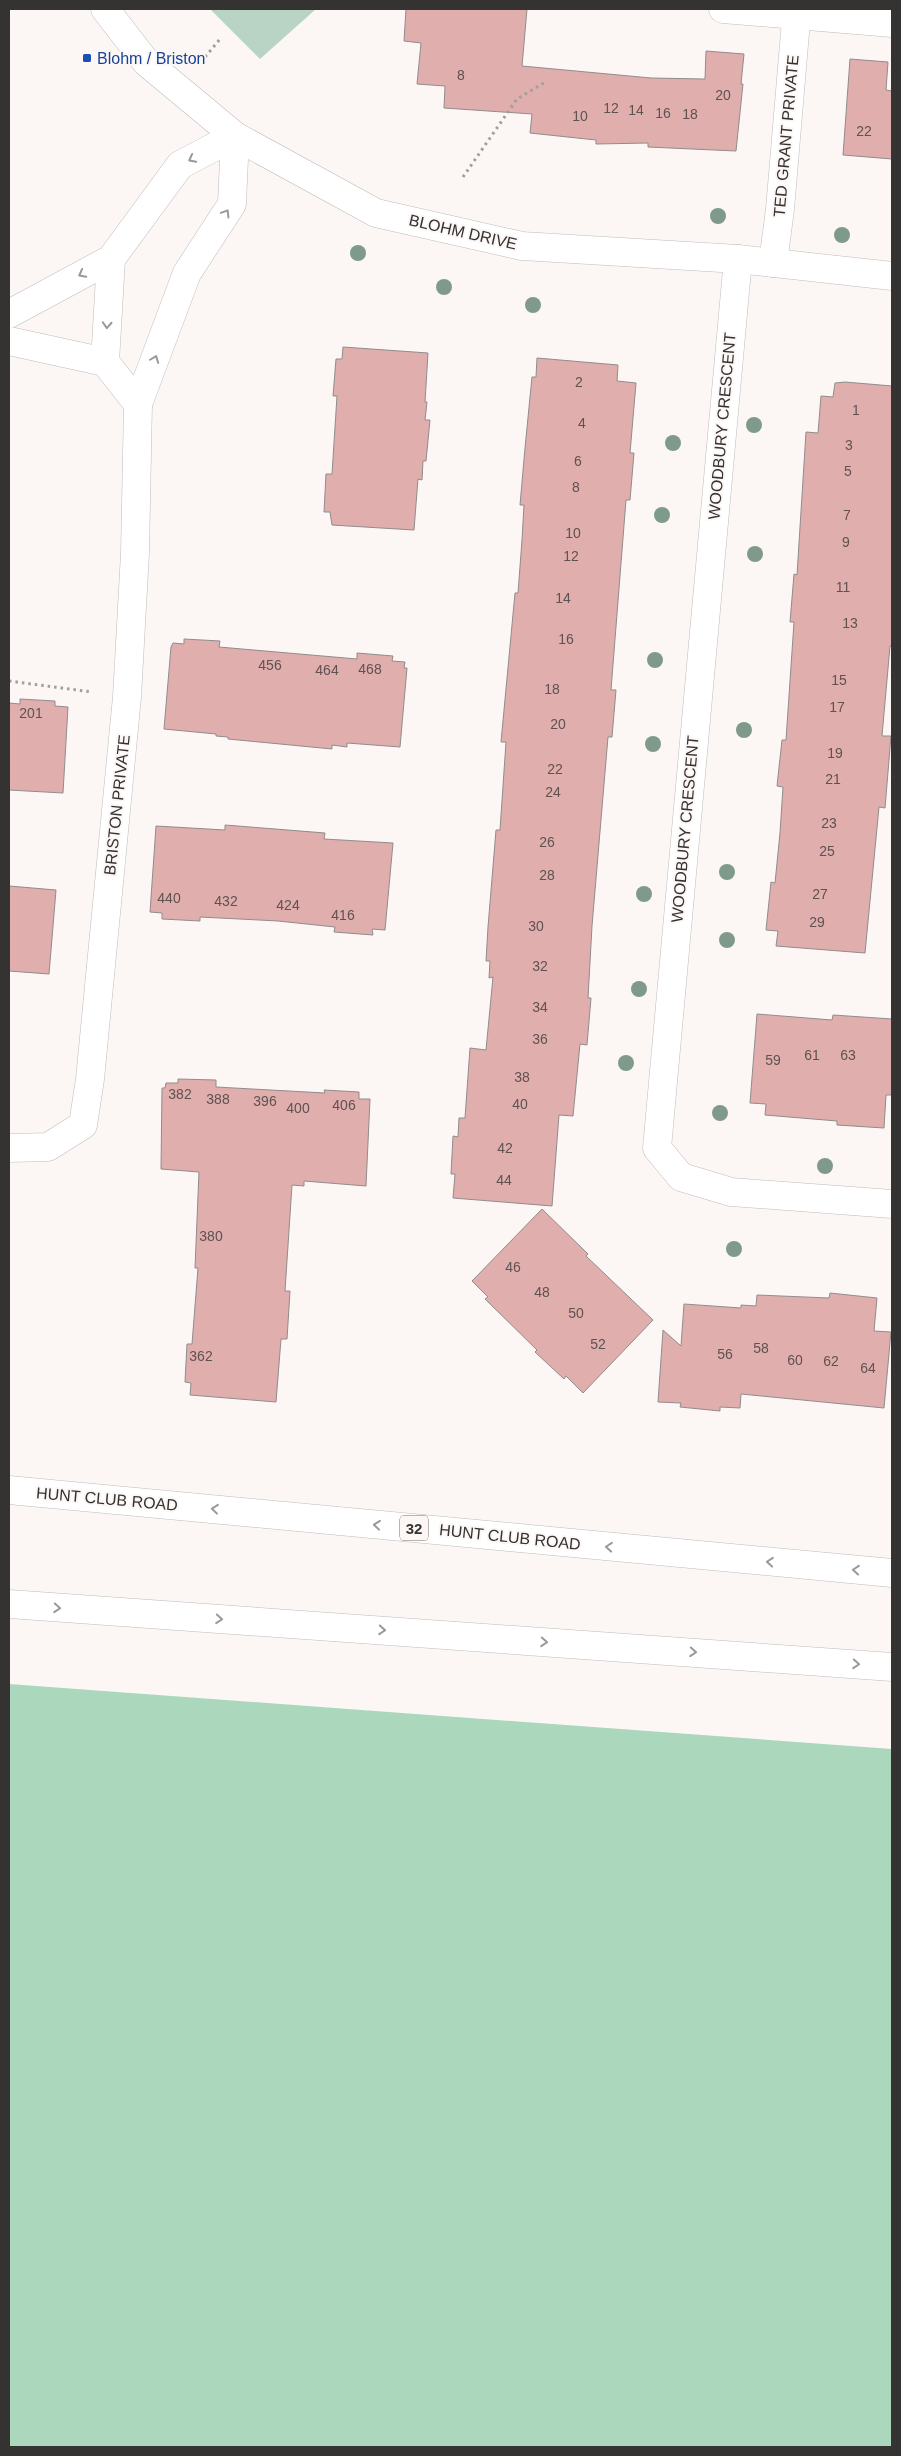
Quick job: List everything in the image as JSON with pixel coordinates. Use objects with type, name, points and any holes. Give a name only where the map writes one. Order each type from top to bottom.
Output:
[{"type":"street","name":"BLOHM DRIVE","points":[[105,9],[146,62],[235,136],[376,212],[522,246],[738,260],[892,276]]},
{"type":"street","points":[[723,9],[796,13],[892,23]]},
{"type":"street","points":[[796,13],[837,9]]},
{"type":"street","name":"TED GRANT PRIVATE","points":[[773,263],[780,209],[796,13]]},
{"type":"street","points":[[9,314],[110,259],[180,165],[235,136]]},
{"type":"street","name":"BRISTON PRIVATE","points":[[9,1148],[48,1147],[83,1125],[90,1079],[128,696],[135,552],[138,404],[187,273],[232,204],[235,136]]},
{"type":"street","points":[[105,362],[110,259]]},
{"type":"street","name":"WOODBURY CRESCENT","points":[[738,260],[657,1148],[681,1177],[731,1192],[892,1204]]},
{"type":"street","points":[[9,341],[105,362],[138,404]]},
{"type":"street","name":"HUNT CLUB ROAD","points":[[9,1490],[892,1573]]},
{"type":"street","points":[[9,1604],[892,1667]]},
{"type":"path","points":[[464,177],[517,99],[547,81]]},
{"type":"path","points":[[9,681],[128,696]]},
{"type":"green space","points":[[210,9],[316,9],[260,59]]},
{"type":"green space","points":[[9,1684],[892,1749],[892,2447],[9,2447]]},
{"type":"building","points":[[406,9],[527,9],[522,66],[651,78],[705,79],[706,51],[744,54],[736,151],[648,147],[648,143],[596,144],[596,140],[530,133],[532,114],[444,108],[445,86],[417,84],[421,43],[404,41]]},
{"type":"building","points":[[850,59],[888,62],[886,90],[892,91],[892,159],[843,155]]},
{"type":"building","points":[[343,347],[428,353],[425,420],[430,420],[426,461],[423,461],[422,480],[418,479],[414,530],[332,525],[330,512],[324,512],[326,474],[332,474],[337,396],[333,396],[336,359],[342,359]]},
{"type":"building","points":[[537,358],[618,365],[617,381],[636,383],[630,453],[634,453],[630,500],[626,500],[611,690],[616,690],[612,737],[608,737],[592,926],[588,998],[591,998],[587,1045],[580,1044],[573,1116],[559,1115],[552,1206],[453,1198],[455,1174],[451,1174],[453,1136],[458,1137],[459,1118],[465,1118],[470,1048],[486,1050],[493,977],[489,978],[490,961],[486,961],[488,927],[496,830],[500,830],[506,742],[501,742],[515,593],[518,593],[524,505],[520,505],[525,448],[532,377],[536,377]]},
{"type":"building","points":[[845,382],[892,386],[892,646],[890,646],[882,736],[891,736],[885,808],[879,807],[865,953],[776,946],[778,931],[766,930],[771,882],[775,883],[780,833],[783,787],[777,786],[782,740],[786,740],[794,622],[790,622],[794,574],[797,575],[806,432],[818,433],[821,396],[833,397],[835,383]]},
{"type":"building","points":[[184,639],[220,641],[219,647],[357,659],[357,653],[393,656],[392,661],[405,662],[404,668],[407,668],[400,747],[347,743],[347,747],[332,745],[332,749],[228,739],[228,737],[216,736],[216,734],[164,729],[171,647],[173,643],[184,644]]},
{"type":"building","points":[[20,699],[55,701],[55,706],[68,707],[63,793],[9,790],[9,703],[20,704]]},
{"type":"building","points":[[225,825],[325,833],[324,839],[393,843],[385,930],[372,929],[373,935],[334,932],[335,927],[278,921],[200,917],[200,921],[162,919],[162,913],[150,912],[156,826],[225,830]]},
{"type":"building","points":[[9,886],[56,890],[49,974],[9,971]]},
{"type":"building","points":[[757,1014],[832,1020],[833,1015],[892,1019],[892,1095],[886,1095],[884,1128],[837,1125],[837,1121],[765,1115],[766,1104],[750,1103]]},
{"type":"building","points":[[178,1079],[216,1080],[216,1087],[325,1093],[324,1090],[359,1092],[359,1099],[370,1099],[366,1186],[304,1181],[304,1186],[292,1185],[285,1291],[290,1291],[287,1339],[281,1339],[276,1402],[190,1395],[191,1383],[185,1382],[187,1344],[192,1344],[198,1268],[195,1268],[199,1172],[161,1169],[162,1088],[165,1088],[166,1083],[178,1083]]},
{"type":"building","points":[[542,1209],[588,1254],[586,1256],[653,1320],[583,1393],[566,1376],[564,1379],[535,1352],[537,1350],[485,1299],[488,1297],[472,1281]]},
{"type":"building","points":[[830,1293],[877,1298],[874,1331],[891,1332],[884,1408],[741,1394],[740,1408],[720,1407],[720,1411],[680,1407],[681,1403],[658,1402],[663,1330],[681,1346],[684,1304],[741,1308],[741,1305],[756,1306],[757,1295],[829,1298]]},
{"type":"place","name":"Blohm / Briston","points":[[87,58]]}]
